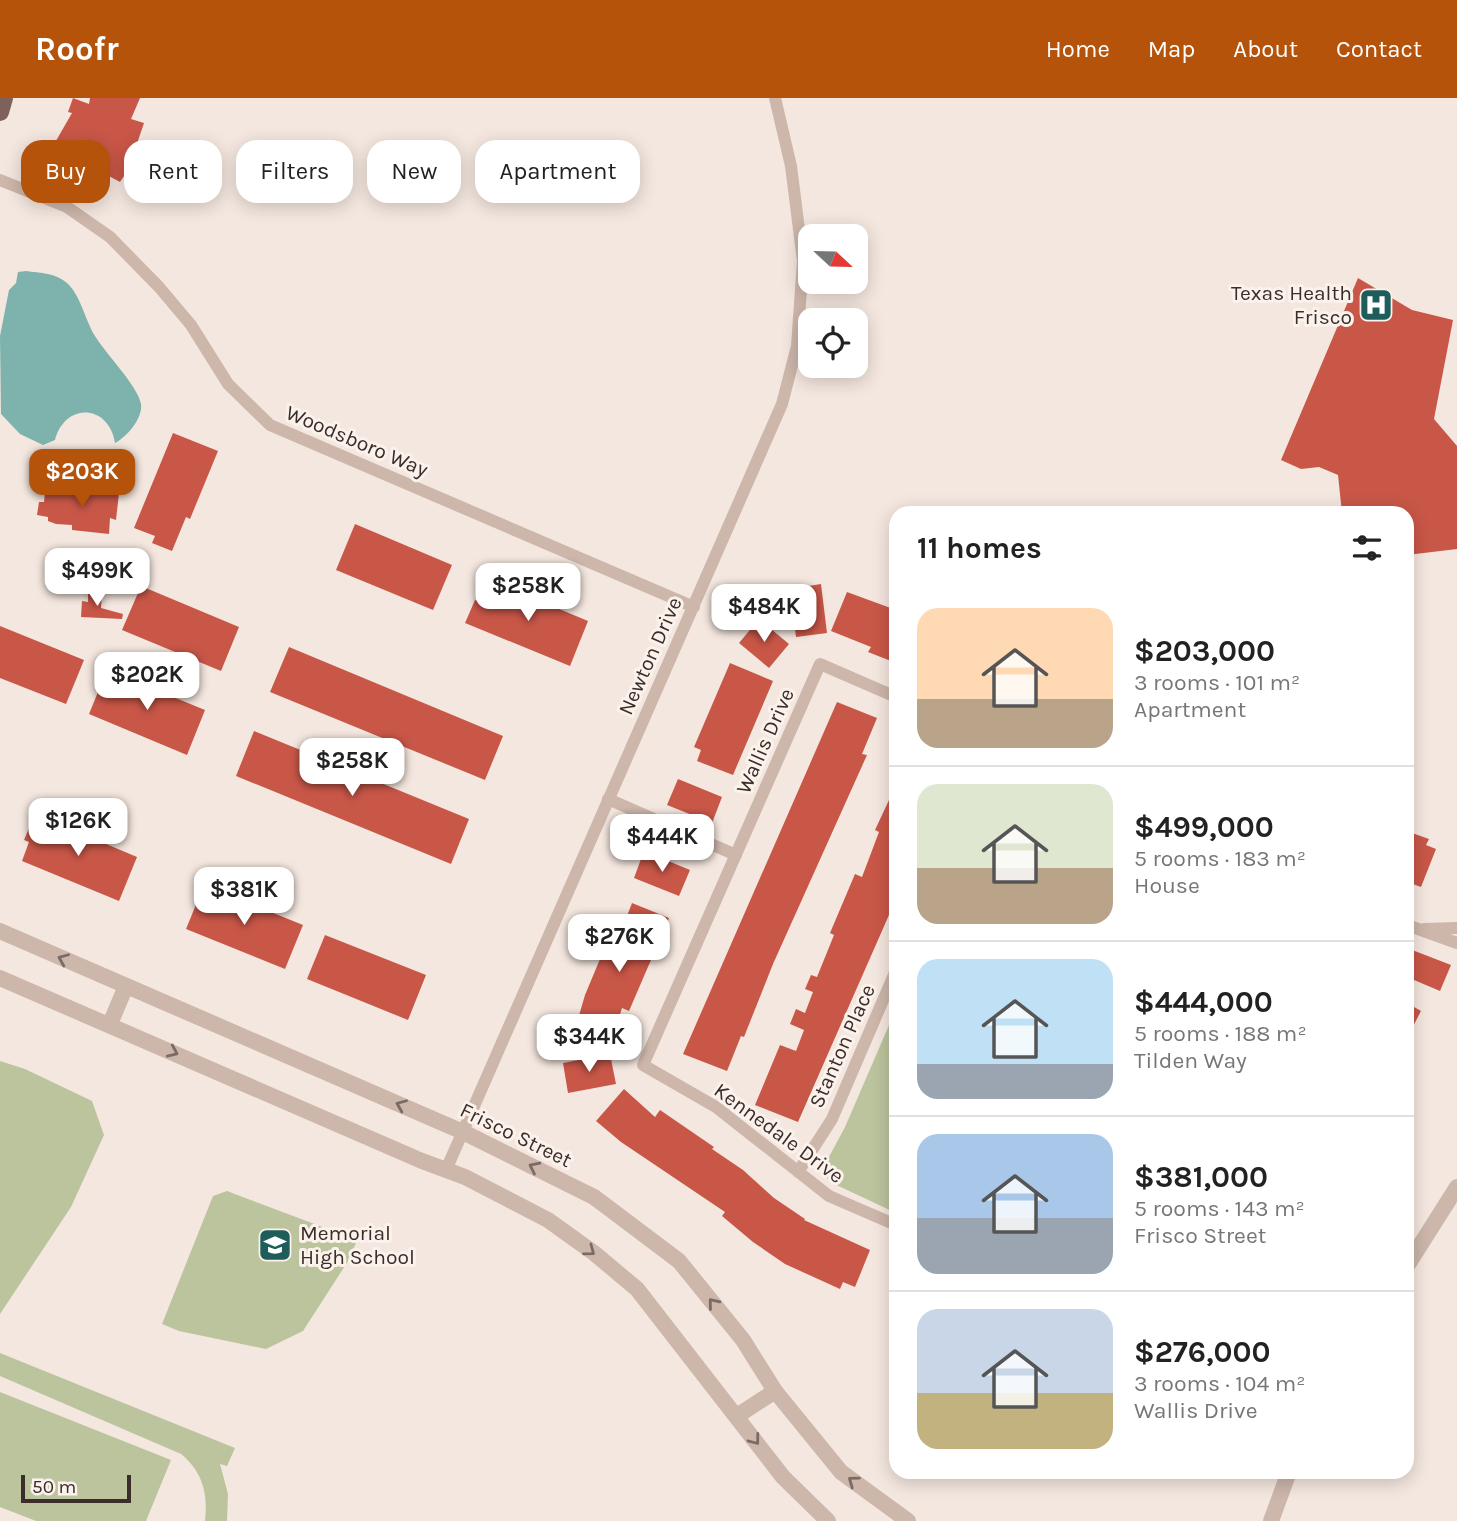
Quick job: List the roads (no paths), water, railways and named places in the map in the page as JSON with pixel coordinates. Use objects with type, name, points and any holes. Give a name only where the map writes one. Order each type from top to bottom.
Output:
[{"type":"main road","points":[[0,112],[4,98]]},
{"type":"street","name":"Newton Drive","points":[[446,1170],[782,404],[797,346],[803,261],[791,166],[775,98]]},
{"type":"street","name":"Woodsboro Way","points":[[0,180],[67,207],[110,236],[191,325],[228,384],[270,425],[694,607]]},
{"type":"street","name":"Wallis Drive","points":[[643,1065],[820,664],[889,694]]},
{"type":"street","points":[[608,799],[736,855]]},
{"type":"street","points":[[1414,927],[1457,928]]},
{"type":"street","points":[[1414,928],[1457,943]]},
{"type":"street","name":"Frisco Street","points":[[0,931],[463,1132],[594,1197],[679,1261],[743,1339],[775,1391],[841,1472],[908,1521]]},
{"type":"street","points":[[0,978],[446,1170],[548,1220],[594,1253],[636,1289],[783,1477],[828,1521]]},
{"type":"street","points":[[110,1024],[126,986]]},
{"type":"street","name":"Stanton Place","points":[[799,1172],[832,1119],[889,986]]},
{"type":"street","name":"Kennedale Drive","points":[[643,1065],[716,1107],[829,1196],[889,1222]]},
{"type":"street","points":[[1414,1255],[1457,1187]]},
{"type":"street","points":[[737,1416],[775,1391]]},
{"type":"street","points":[[1271,1521],[1286,1479]]},
{"type":"water","points":[[18,272],[58,277],[72,288],[95,336],[139,397],[141,409],[137,421],[129,432],[115,443],[111,430],[96,415],[77,414],[68,419],[55,440],[43,445],[20,434],[1,414],[0,336],[9,290],[16,283]]},
{"type":"place","name":"Texas Health Frisco","points":[[1376,305]]},
{"type":"place","name":"Memorial High School","points":[[275,1245]]}]
